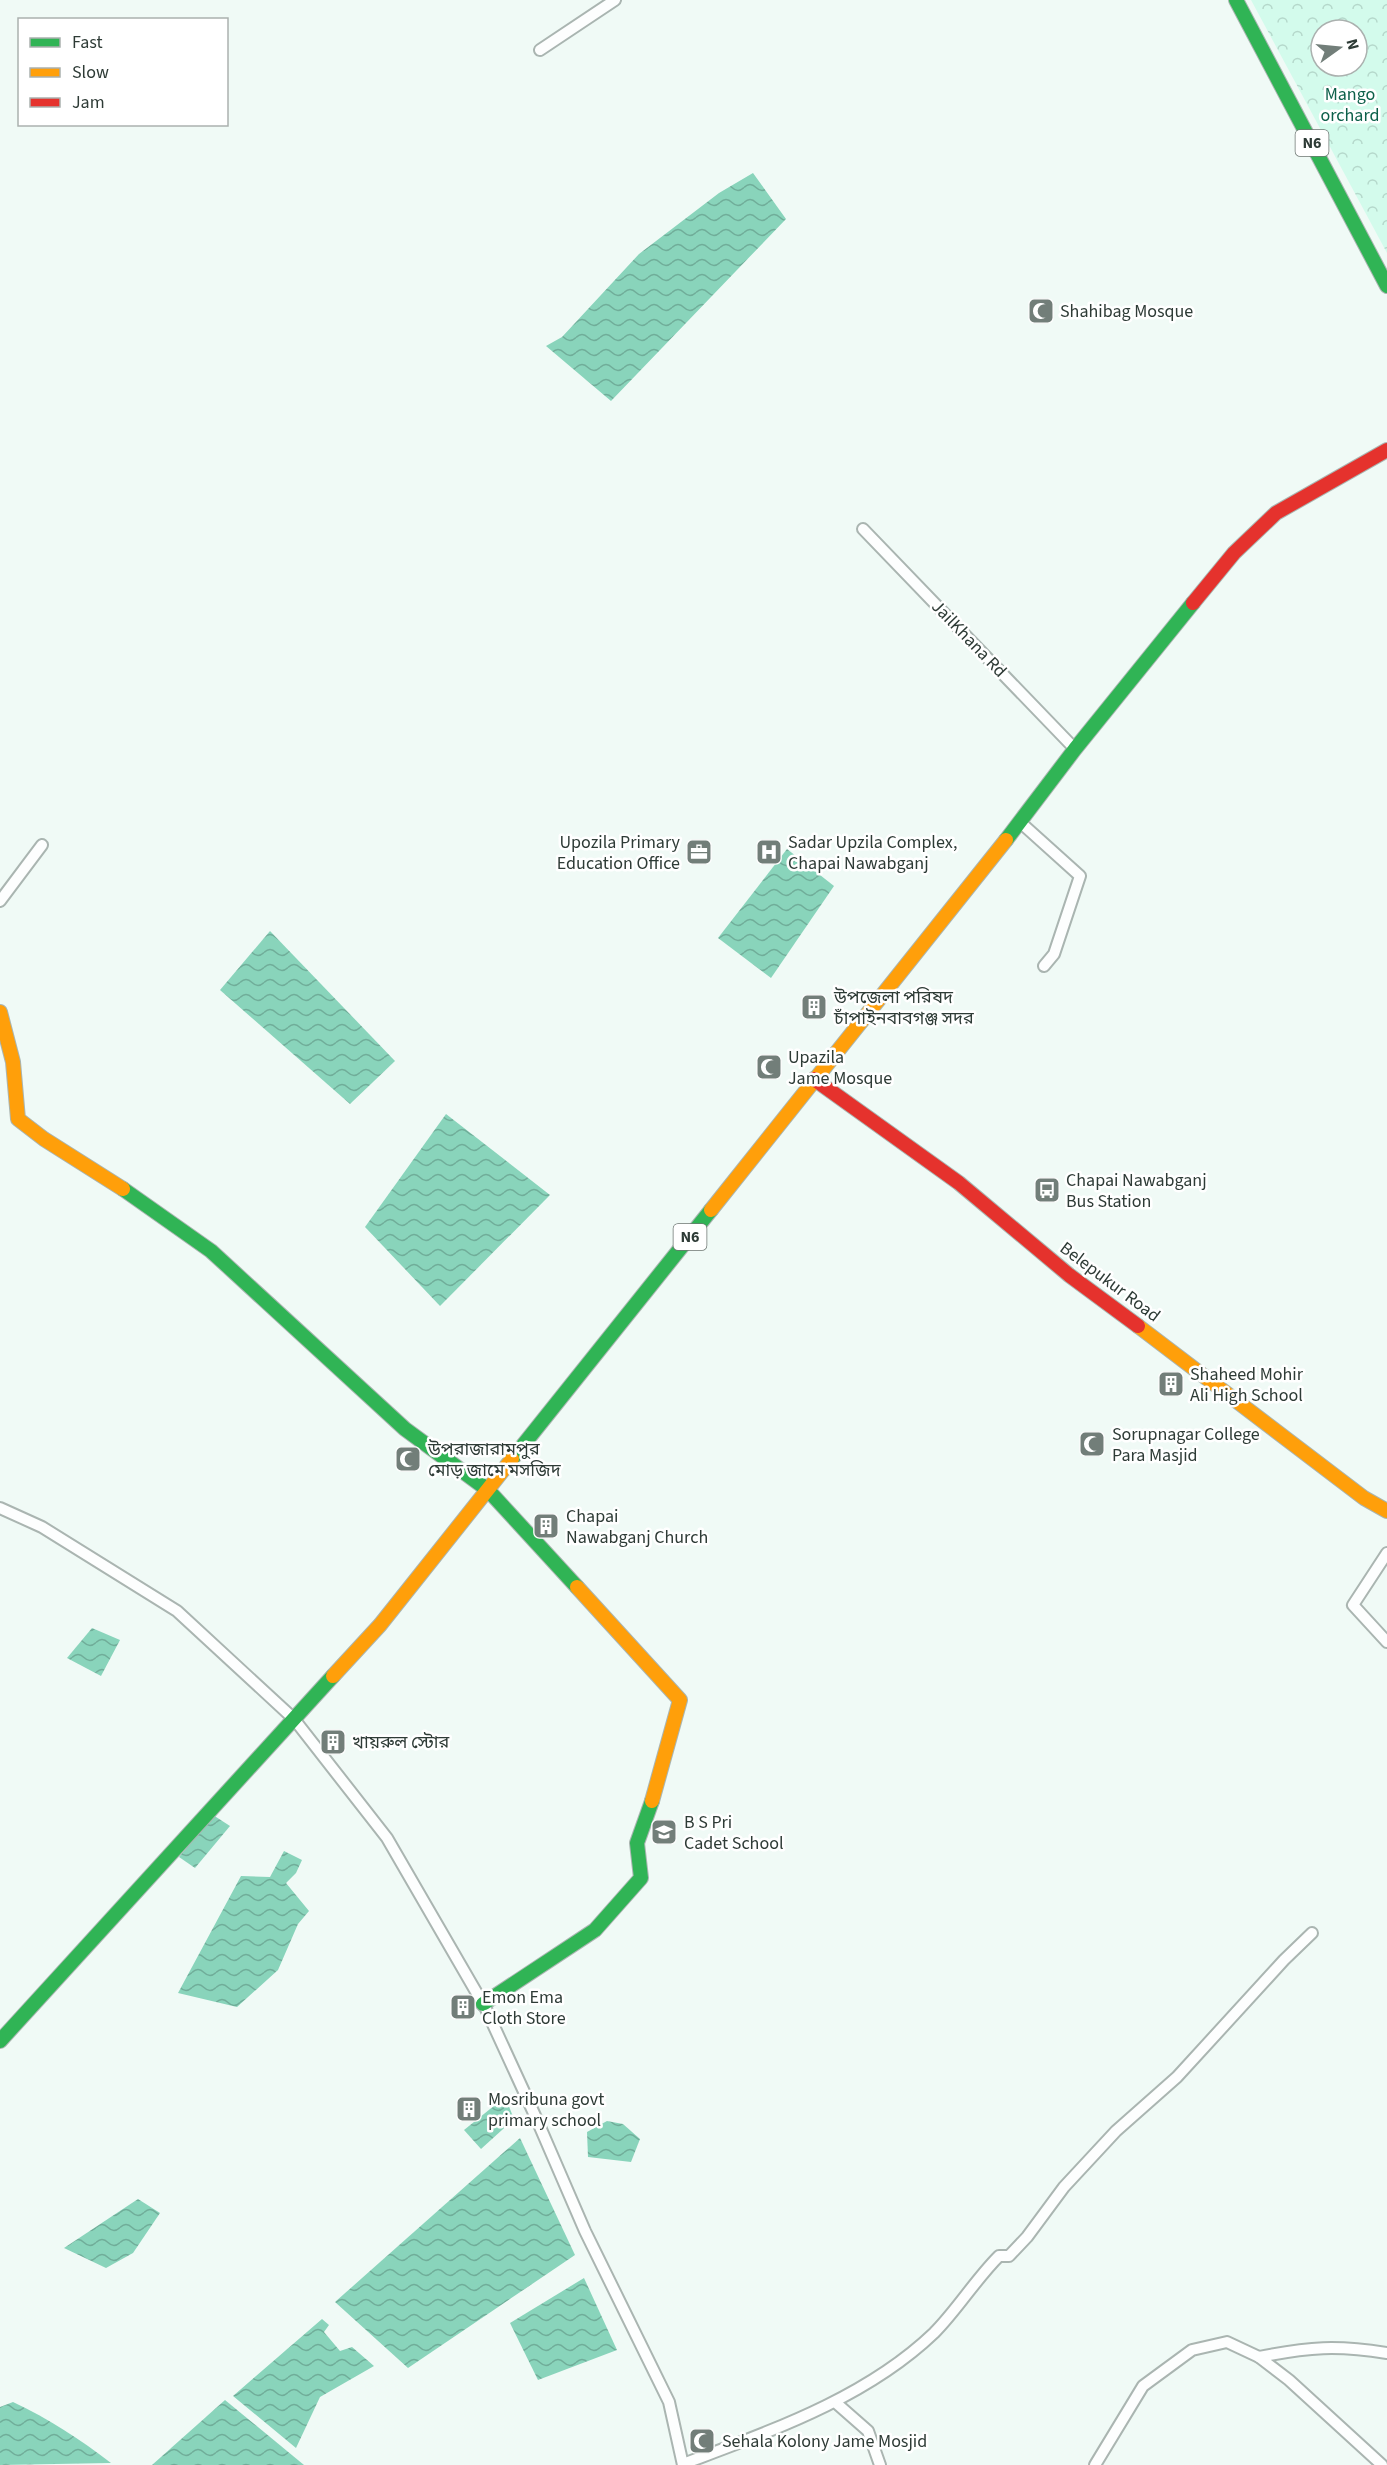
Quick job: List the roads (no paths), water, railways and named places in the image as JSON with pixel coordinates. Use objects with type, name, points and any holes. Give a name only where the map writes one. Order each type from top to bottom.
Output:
[{"type":"main road","name":"N6","points":[[1236,0],[1387,286]]},
{"type":"main road","name":"N6","points":[[0,2041],[380,1625],[1020,822],[1075,749],[1234,553],[1276,513],[1387,450]]},
{"type":"main road","points":[[0,1012],[14,1062],[18,1119],[44,1139],[119,1186],[211,1251],[405,1429],[488,1490],[680,1700],[658,1784],[637,1843],[641,1878],[595,1930],[483,2004]]},
{"type":"main road","name":"Belepukur Road","points":[[814,1079],[959,1183],[1069,1275],[1332,1474],[1364,1498],[1387,1510]]},
{"type":"street","points":[[540,50],[615,0]]},
{"type":"street","name":"JailKhana Rd","points":[[863,529],[1075,749]]},
{"type":"street","points":[[1020,822],[1080,876],[1053,954],[1044,966]]},
{"type":"street","points":[[0,901],[42,845]]},
{"type":"street","points":[[0,1508],[42,1527],[177,1611],[294,1719],[387,1838],[483,2004],[585,2231],[669,2402],[683,2464],[835,2402],[899,2362],[935,2332],[979,2276],[999,2256],[1009,2256],[1027,2237],[1064,2187],[1116,2131],[1177,2077],[1284,1960],[1312,1933]]},
{"type":"street","points":[[1387,1553],[1353,1605],[1387,1642]]},
{"type":"street","points":[[1095,2465],[1143,2386],[1192,2350],[1227,2342],[1259,2357],[1289,2380],[1382,2465]]},
{"type":"street","points":[[1259,2357],[1328,2346],[1387,2353]]},
{"type":"street","points":[[835,2402],[868,2431],[880,2465]]},
{"type":"water","points":[[753,173],[786,219],[611,401],[546,346],[562,337],[639,254],[719,193]]},
{"type":"water","points":[[787,849],[834,886],[771,978],[718,938]]},
{"type":"water","points":[[270,931],[395,1061],[350,1104],[220,990]]},
{"type":"water","points":[[446,1114],[550,1195],[440,1306],[365,1227]]},
{"type":"water","points":[[92,1628],[120,1640],[101,1676],[67,1658]]},
{"type":"water","points":[[213,1815],[230,1826],[195,1868],[179,1857]]},
{"type":"water","points":[[284,1851],[302,1860],[296,1873],[286,1883],[309,1911],[298,1924],[278,1970],[237,2007],[178,1993],[241,1876],[270,1877]]},
{"type":"water","points":[[500,2101],[508,2104],[514,2119],[481,2149],[464,2130]]},
{"type":"water","points":[[607,2121],[623,2124],[640,2139],[631,2162],[588,2157],[587,2132]]},
{"type":"water","points":[[520,2138],[575,2255],[408,2368],[335,2302]]},
{"type":"water","points":[[138,2199],[160,2213],[133,2253],[106,2268],[64,2248]]},
{"type":"water","points":[[584,2278],[617,2350],[538,2380],[510,2323]]},
{"type":"water","points":[[322,2319],[329,2325],[324,2332],[340,2351],[352,2347],[374,2366],[320,2397],[296,2448],[233,2396]]},
{"type":"water","points":[[225,2400],[304,2465],[152,2465]]},
{"type":"water","points":[[13,2402],[64,2430],[111,2463],[0,2465],[0,2407]]},
{"type":"place","name":"Shahibag Mosque","points":[[1041,311]]},
{"type":"place","name":"Upozila Primary Education Office","points":[[699,852]]},
{"type":"place","name":"Sadar Upzila Complex, Chapai Nawabganj","points":[[769,852]]},
{"type":"place","name":"উপজেলা পরিষদ চাঁপাইনবাবগঞ্জ সদর","points":[[814,1007]]},
{"type":"place","name":"Upazila Jame Mosque","points":[[769,1067]]},
{"type":"place","name":"Chapai Nawabganj Bus Station","points":[[1047,1190]]},
{"type":"place","name":"Shaheed Mohir Ali High School","points":[[1171,1384]]},
{"type":"place","name":"Sorupnagar College Para Masjid","points":[[1092,1444]]},
{"type":"place","name":"উপরাজারামপুর মোড় জামে মসজিদ","points":[[408,1459]]},
{"type":"place","name":"Chapai Nawabganj Church","points":[[546,1526]]},
{"type":"place","name":"খায়রুল স্টোর","points":[[333,1742]]},
{"type":"place","name":"B S Pri Cadet School","points":[[664,1832]]},
{"type":"place","name":"Emon Ema Cloth Store","points":[[463,2007]]},
{"type":"place","name":"Mosribuna govt primary school","points":[[469,2109]]},
{"type":"place","name":"Sehala Kolony Jame Mosjid","points":[[702,2441]]},
{"type":"park label","name":"Mango orchard","points":[[1350,104]]}]
